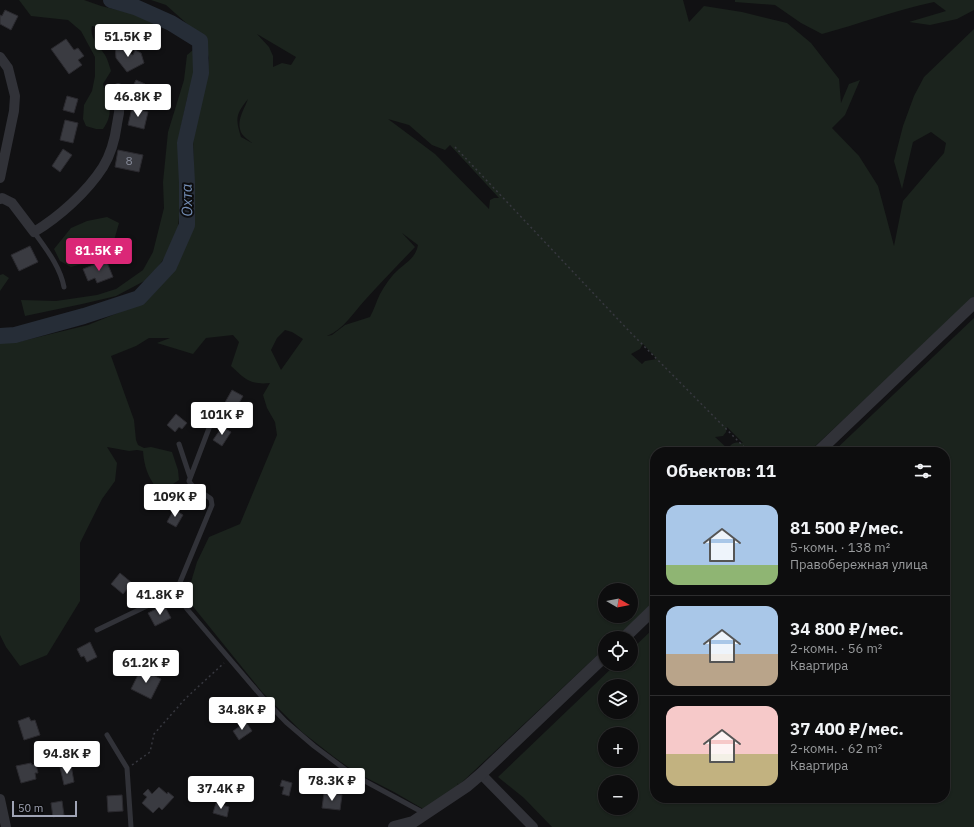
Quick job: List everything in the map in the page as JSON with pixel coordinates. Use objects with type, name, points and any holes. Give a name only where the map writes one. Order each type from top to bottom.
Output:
[{"type":"street","points":[[0,57],[8,68],[15,96],[14,111],[0,178]]},
{"type":"street","points":[[0,199],[2,198],[12,203],[34,232],[46,225],[89,186],[103,167],[112,149],[120,110],[121,99],[118,88]]},
{"type":"street","points":[[823,447],[974,303]]},
{"type":"street","points":[[631,631],[650,613]]},
{"type":"street","points":[[394,827],[413,822],[467,786],[598,663]]},
{"type":"street","points":[[481,774],[532,827]]},
{"type":"street","points":[[0,799],[6,827]]},
{"type":"lane","points":[[34,232],[54,261],[62,278],[64,287]]},
{"type":"lane","points":[[97,630],[176,592],[212,505],[211,499],[191,486],[189,481],[211,423]]},
{"type":"lane","points":[[179,444],[190,477]]},
{"type":"lane","points":[[176,592],[187,609],[263,698],[286,722],[314,746],[350,773],[425,814]]},
{"type":"lane","points":[[107,735],[127,768],[131,827]]},
{"type":"path","points":[[455,147],[629,331],[744,447]]},
{"type":"path","points":[[127,768],[150,752],[154,734],[186,698],[230,658]]},
{"type":"shaded area","points":[[19,0],[84,0],[134,14],[166,27],[137,27],[122,32],[92,26],[91,30],[93,38],[106,57],[111,71],[103,84],[110,112],[107,123],[103,129],[96,129],[86,126],[83,119],[84,105],[92,91],[95,76],[95,57],[81,31],[68,20],[31,16]]},
{"type":"shaded area","points":[[151,0],[683,0],[689,22],[704,6],[742,12],[787,23],[811,43],[839,79],[841,103],[849,84],[860,80],[845,115],[832,128],[859,156],[878,186],[894,246],[903,201],[944,153],[946,143],[931,132],[913,142],[902,189],[894,161],[903,126],[914,96],[924,77],[974,29],[974,297],[814,447],[730,447],[734,443],[743,443],[727,427],[723,436],[715,437],[726,447],[650,447],[650,606],[638,617],[638,583],[598,583],[598,623],[632,623],[623,631],[598,631],[598,655],[459,785],[457,783],[459,787],[425,810],[355,772],[302,732],[262,692],[191,604],[188,592],[197,562],[209,537],[240,524],[277,435],[275,422],[267,408],[263,395],[270,383],[257,383],[248,380],[231,366],[239,342],[233,335],[206,338],[193,354],[157,343],[170,338],[149,338],[136,346],[111,356],[134,420],[138,445],[144,448],[151,447],[172,452],[178,470],[179,480],[170,486],[157,489],[147,471],[143,451],[129,451],[107,447],[117,463],[115,481],[102,499],[80,543],[80,601],[47,655],[20,666],[6,647],[0,635],[0,343],[18,342],[88,325],[145,302],[175,270],[192,225],[194,184],[193,137],[207,75],[209,58],[203,38],[166,5]],"holes":[[[257,34],[296,57],[291,65],[282,63],[273,67],[273,56],[269,47]],[[248,99],[239,125],[240,130],[244,137],[252,143],[241,137],[237,121],[239,113]],[[388,119],[409,125],[432,145],[445,150],[450,145],[499,198],[490,200],[489,209],[435,154]],[[402,233],[418,245],[417,249],[411,259],[396,272],[386,284],[370,317],[345,325],[332,335],[327,336],[333,333],[348,320],[371,293],[415,247]],[[285,330],[292,332],[303,339],[281,370],[271,350],[277,338]],[[643,344],[657,359],[645,361],[642,364],[631,354],[640,349]]]},
{"type":"shaded area","points":[[735,0],[974,0],[974,10],[957,19],[930,25],[909,22],[946,11],[934,2],[822,34],[801,23],[775,5],[735,2]]},
{"type":"shaded area","points":[[193,50],[197,67],[187,99],[178,141],[181,196],[178,227],[167,254],[150,278],[116,296],[25,316],[21,300],[56,301],[97,295],[116,289],[143,270],[153,252],[164,208],[163,182],[168,132],[184,80],[187,55]]},
{"type":"shaded area","points":[[107,217],[119,223],[113,244],[89,262],[71,267],[60,261],[54,249],[71,228],[87,221]]},
{"type":"shaded area","points":[[3,274],[9,278],[0,291],[0,275]]},
{"type":"shaded area","points":[[974,318],[974,827],[552,827],[524,798],[498,777],[598,681],[598,719],[638,719],[638,679],[600,679],[609,671],[638,671],[638,643],[650,632],[650,803],[950,803],[950,447],[838,447]]},
{"type":"building","points":[[5,10],[18,16],[11,30],[0,24],[0,15],[2,16]]},
{"type":"building","points":[[66,39],[74,50],[78,48],[84,56],[78,60],[82,65],[69,74],[51,49]]},
{"type":"building","points":[[126,43],[129,53],[133,55],[135,50],[141,53],[144,63],[127,72],[116,58],[115,45]]},
{"type":"building","points":[[136,80],[145,84],[140,94],[131,90]]},
{"type":"building","points":[[67,96],[78,99],[74,113],[63,110]]},
{"type":"building","points":[[132,108],[148,112],[144,129],[128,125]]},
{"type":"building","points":[[65,120],[78,123],[73,143],[60,140]]},
{"type":"building","points":[[63,149],[72,155],[60,172],[52,166]]},
{"type":"building","points":[[118,150],[143,155],[139,172],[115,167]]},
{"type":"building","points":[[30,246],[38,262],[19,271],[11,255]]},
{"type":"building","points":[[106,260],[113,277],[97,283],[95,278],[88,281],[83,269]]},
{"type":"building","points":[[232,390],[243,396],[234,412],[223,406]]},
{"type":"building","points":[[176,414],[187,423],[182,429],[179,427],[175,432],[167,425]]},
{"type":"building","points":[[222,427],[231,432],[222,446],[213,440]]},
{"type":"building","points":[[174,509],[183,515],[176,527],[167,522]]},
{"type":"building","points":[[120,573],[132,583],[123,594],[111,584]]},
{"type":"building","points":[[164,605],[171,618],[155,626],[148,613]]},
{"type":"building","points":[[90,642],[97,657],[87,662],[84,656],[81,657],[77,649]]},
{"type":"building","points":[[141,669],[161,679],[151,699],[131,689]]},
{"type":"building","points":[[29,717],[31,721],[35,720],[40,735],[24,740],[18,721]]},
{"type":"building","points":[[246,722],[252,731],[239,740],[233,731]]},
{"type":"building","points":[[31,763],[32,765],[36,764],[38,773],[35,773],[36,779],[21,783],[16,766]]},
{"type":"building","points":[[71,765],[74,782],[64,785],[60,767]]},
{"type":"building","points":[[282,780],[292,783],[289,796],[282,794],[284,787],[280,786]]},
{"type":"building","points":[[159,787],[167,794],[168,792],[174,797],[162,810],[159,807],[153,813],[142,803],[147,797],[143,794],[148,789],[152,794]]},
{"type":"building","points":[[324,793],[342,795],[340,810],[322,808]]},
{"type":"building","points":[[122,795],[123,811],[108,812],[107,796]]},
{"type":"building","points":[[62,801],[64,815],[53,817],[51,803]]},
{"type":"building","points":[[216,803],[229,807],[227,817],[213,813]]},
{"type":"waterway","name":"Охта","points":[[0,336],[15,335],[84,316],[139,298],[169,266],[187,225],[185,143],[201,73],[200,41],[171,23],[135,7],[111,0]]}]
